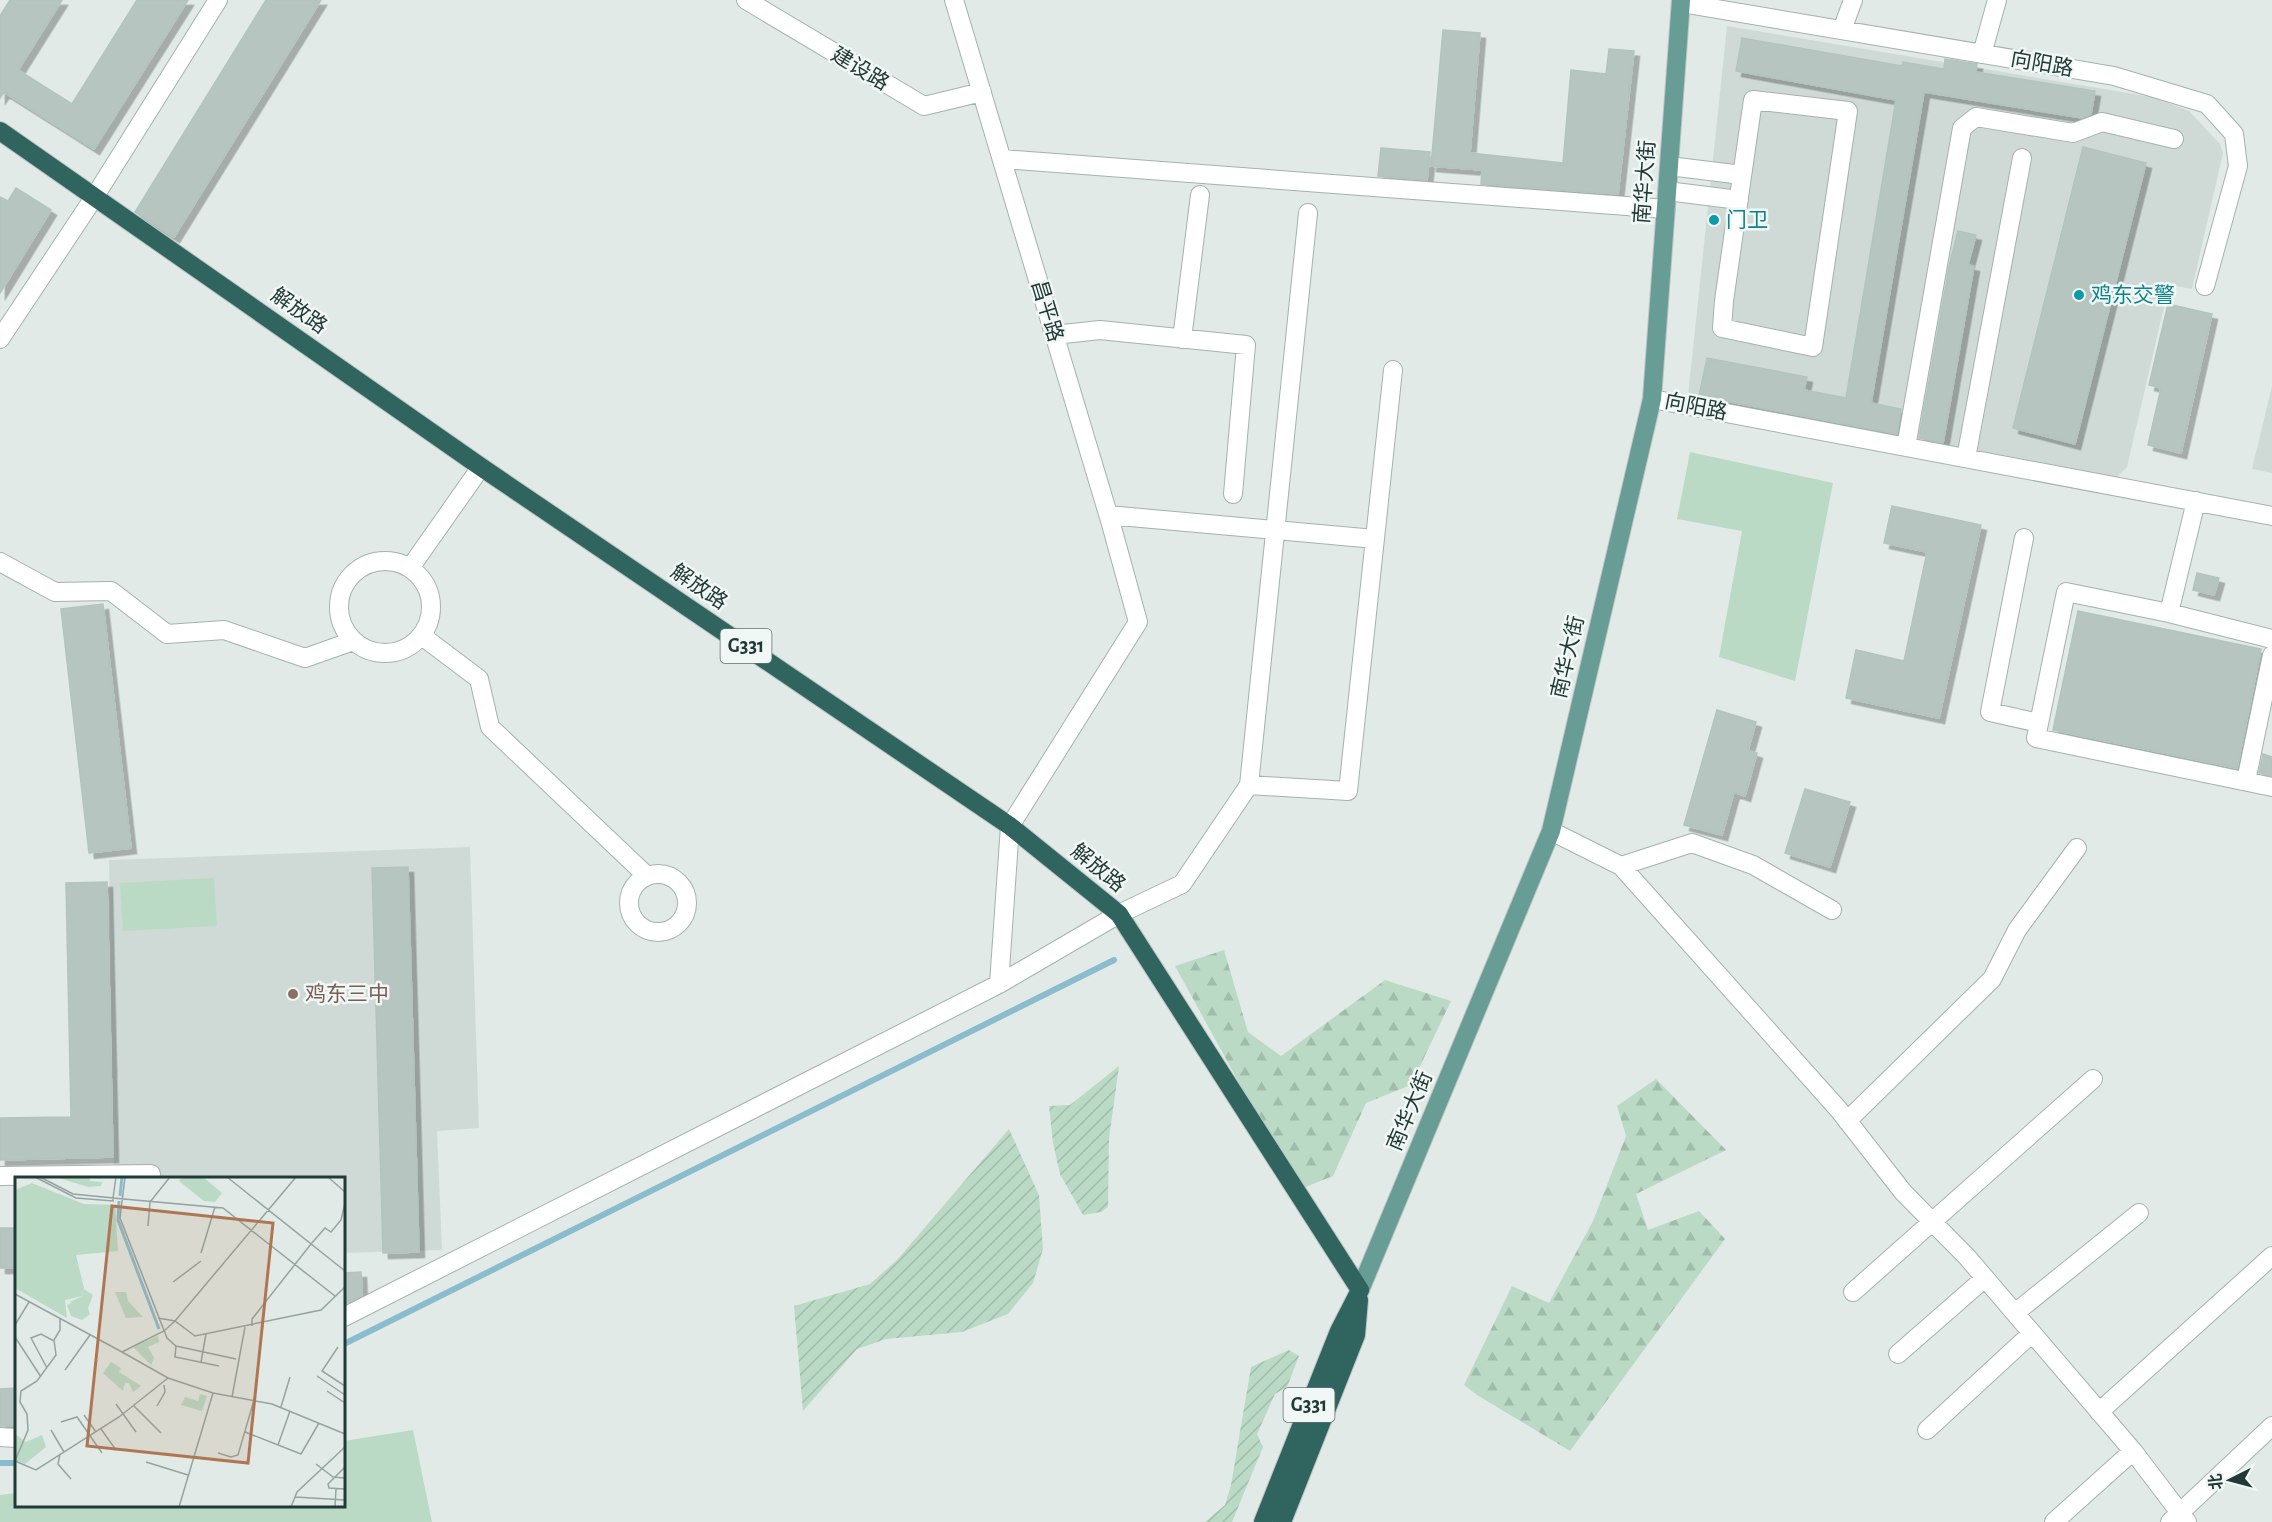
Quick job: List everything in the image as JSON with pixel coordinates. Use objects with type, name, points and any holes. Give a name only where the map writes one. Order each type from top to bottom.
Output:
[{"type":"highway","name":"解放路","points":[[0,131],[481,467],[1011,826],[1119,914],[1360,1290]]},
{"type":"highway","name":"南华大街","points":[[1263,1522],[1339,1331],[1360,1290]]},
{"type":"highway","name":"南华大街","points":[[1282,1522],[1356,1335],[1360,1290]]},
{"type":"main road","name":"南华大街","points":[[1360,1290],[1551,831],[1652,399],[1681,2]]},
{"type":"street","points":[[0,339],[95,196],[218,0]]},
{"type":"street","name":"建设路","points":[[746,0],[924,106],[982,92]]},
{"type":"street","name":"昌平路","points":[[954,0],[1138,622],[1011,826]]},
{"type":"street","points":[[1842,30],[1853,0]]},
{"type":"street","points":[[1982,54],[1997,0]]},
{"type":"street","name":"向阳路","points":[[1681,2],[2114,76],[2207,104],[2234,134],[2238,166],[2205,286]]},
{"type":"street","points":[[1753,100],[1848,111],[1813,346],[1722,328],[1742,175],[1753,100]]},
{"type":"street","points":[[1906,447],[1962,128],[1976,117],[2073,133],[2102,122],[2174,139]]},
{"type":"street","points":[[1966,458],[2022,158]]},
{"type":"street","points":[[1002,159],[1666,200],[1738,200]]},
{"type":"street","points":[[1669,166],[1742,175]]},
{"type":"street","points":[[1182,339],[1200,195]]},
{"type":"street","points":[[345,1316],[999,984],[1119,914],[1182,884],[1249,785],[1308,213]]},
{"type":"street","points":[[1054,335],[1100,330],[1246,345],[1233,494]]},
{"type":"street","points":[[1249,785],[1348,791],[1393,370]]},
{"type":"street","name":"向阳路","points":[[1652,399],[2272,516]]},
{"type":"street","points":[[410,568],[481,467]]},
{"type":"street","points":[[2169,613],[2196,501]]},
{"type":"street","points":[[1108,515],[1375,539]]},
{"type":"street","points":[[2024,538],[1990,712],[2039,723]]},
{"type":"street","points":[[381,561],[396,562],[410,568],[421,578],[429,592],[432,607],[429,622],[422,636],[411,647],[396,653],[381,654],[366,650],[353,641],[344,629],[339,614],[339,598],[345,584],[354,572],[367,564],[381,561]]},
{"type":"street","points":[[0,562],[55,592],[111,591],[167,634],[224,630],[305,658],[353,641]]},
{"type":"street","points":[[2272,639],[2169,613],[2066,592],[2036,738],[2272,787]]},
{"type":"street","points":[[422,636],[479,679],[490,728],[647,876]]},
{"type":"street","points":[[2246,781],[2272,656]]},
{"type":"street","points":[[999,984],[1011,826]]},
{"type":"street","points":[[1551,831],[1622,866],[1847,1121],[1903,1192],[1985,1278],[2133,1451],[2180,1519],[2272,1426]]},
{"type":"street","points":[[1622,866],[1692,843],[1754,865],[1832,910]]},
{"type":"street","points":[[1847,1121],[1992,979],[2017,930],[2077,848]]},
{"type":"street","points":[[1853,1292],[2093,1079]]},
{"type":"street","points":[[0,1176],[151,1174]]},
{"type":"street","points":[[2015,1313],[2139,1213]]},
{"type":"street","points":[[2099,1412],[2272,1256]]},
{"type":"street","points":[[1898,1354],[1985,1278]]},
{"type":"street","points":[[1927,1430],[2032,1334]]},
{"type":"street","points":[[0,1437],[15,1438]]},
{"type":"street","points":[[2054,1522],[2133,1451]]},
{"type":"shaded area","points":[[1727,26],[2152,97],[2189,111],[2220,144],[2223,153],[2192,289],[2169,285],[2127,467],[2116,478],[1688,396]]},
{"type":"shaded area","points":[[2272,386],[2272,473],[2252,469]]},
{"type":"shaded area","name":"鸡东三中","points":[[470,847],[479,1128],[437,1131],[442,1250],[345,1253],[345,1177],[114,1177],[109,860]]},
{"type":"green space","points":[[1690,452],[1833,483],[1795,681],[1719,657],[1742,531],[1677,519]]},
{"type":"green space","points":[[214,878],[217,926],[123,931],[120,883]]},
{"type":"green space","points":[[1224,950],[1248,1032],[1281,1056],[1385,980],[1451,1001],[1411,1085],[1366,1103],[1333,1176],[1298,1190],[1175,966]]},
{"type":"green space","points":[[1119,1066],[1109,1138],[1108,1207],[1101,1212],[1083,1215],[1060,1174],[1053,1143],[1049,1106],[1070,1105]]},
{"type":"green space","points":[[1656,1079],[1726,1150],[1636,1194],[1648,1230],[1699,1211],[1725,1239],[1570,1451],[1464,1385],[1512,1286],[1549,1303],[1593,1221],[1626,1136],[1617,1106]]},
{"type":"green space","points":[[1009,1129],[1039,1195],[1043,1249],[1033,1283],[1008,1314],[962,1332],[886,1339],[857,1349],[803,1411],[794,1306],[870,1284],[897,1260]]},
{"type":"green space","points":[[1289,1350],[1299,1356],[1287,1387],[1275,1394],[1257,1434],[1263,1447],[1232,1522],[1205,1522],[1225,1505],[1231,1485],[1251,1367]]},
{"type":"green space","points":[[413,1430],[432,1522],[0,1522],[0,1495],[15,1493],[15,1507],[345,1507],[345,1441]]},
{"type":"building","points":[[10,0],[62,0],[18,70],[72,104],[137,0],[188,0],[94,149],[4,92],[0,98],[0,16]]},
{"type":"building","points":[[266,0],[321,0],[174,237],[135,212]]},
{"type":"building","points":[[1443,30],[1480,33],[1470,153],[1563,163],[1571,70],[1606,74],[1609,49],[1634,51],[1618,194],[1481,184],[1482,170],[1431,166]]},
{"type":"building","points":[[1742,38],[1902,66],[1903,62],[1944,69],[1945,59],[1977,64],[1976,72],[2095,91],[2091,114],[2082,118],[1924,92],[1871,403],[1901,409],[1897,434],[1699,396],[1707,358],[1807,377],[1804,390],[1846,398],[1896,100],[1736,71]]},
{"type":"building","name":"鸡东交警","points":[[2083,147],[2146,163],[2075,444],[2013,428]]},
{"type":"building","points":[[1381,148],[1430,152],[1427,180],[1378,176]]},
{"type":"building","points":[[16,188],[51,210],[0,293],[0,197],[8,201]]},
{"type":"building","points":[[1958,231],[1976,235],[1968,265],[1974,266],[1943,443],[1919,438],[1950,262]]},
{"type":"building","points":[[2168,304],[2212,314],[2181,453],[2148,445],[2161,388],[2149,385]]},
{"type":"building","points":[[1892,506],[1981,525],[1939,718],[1846,698],[1856,650],[1904,661],[1927,552],[1884,543]]},
{"type":"building","points":[[2197,573],[2219,578],[2214,595],[2193,590]]},
{"type":"building","points":[[103,604],[131,848],[89,853],[61,609]]},
{"type":"building","points":[[2078,611],[2261,649],[2237,768],[2053,730]]},
{"type":"building","points":[[1717,710],[1756,722],[1748,750],[1757,753],[1745,796],[1734,792],[1722,835],[1684,825]]},
{"type":"building","points":[[2263,754],[2272,757],[2272,776],[2259,773]]},
{"type":"building","points":[[1805,789],[1850,802],[1830,867],[1785,853]]},
{"type":"building","points":[[408,867],[419,1252],[383,1253],[372,868]]},
{"type":"building","points":[[107,882],[113,1157],[0,1160],[0,1118],[71,1117],[66,883]]},
{"type":"building","points":[[0,1228],[15,1228],[15,1268],[0,1268]]},
{"type":"building","points":[[361,1272],[362,1295],[345,1304],[345,1273]]},
{"type":"building","points":[[15,1388],[15,1426],[0,1426],[0,1389]]},
{"type":"waterway","points":[[345,1344],[1114,960]]},
{"type":"waterway","points":[[0,1463],[15,1463]]},
{"type":"place","name":"门卫","points":[[1714,220]]},
{"type":"place","name":"鸡东交警","points":[[2079,295]]},
{"type":"place","name":"鸡东三中","points":[[293,994]]}]
